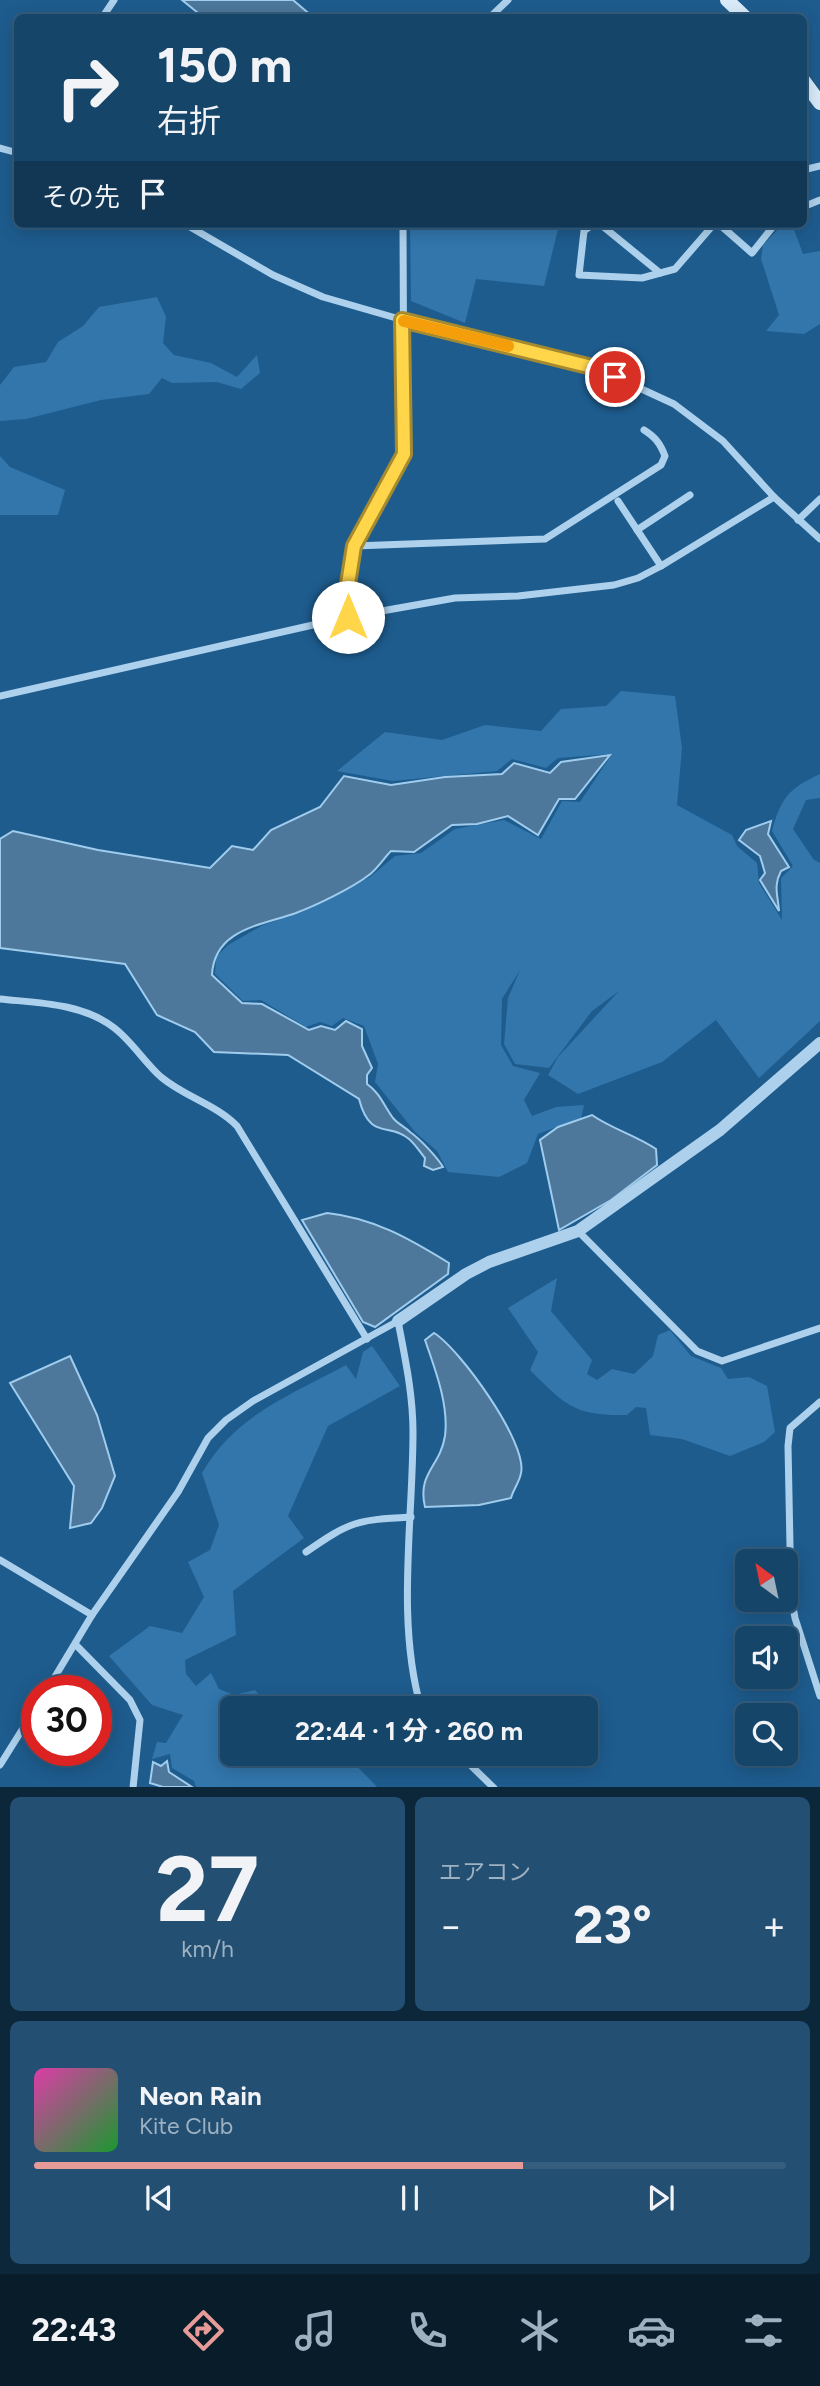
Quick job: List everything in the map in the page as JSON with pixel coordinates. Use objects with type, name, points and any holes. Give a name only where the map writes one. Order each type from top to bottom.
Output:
[{"type":"main road","points":[[727,0],[742,14]]},
{"type":"main road","points":[[807,85],[820,103]]},
{"type":"street","points":[[493,14],[508,0]]},
{"type":"street","points":[[192,228],[273,275],[323,297],[402,320],[596,368],[674,404],[723,441],[774,497],[820,539]]},
{"type":"street","points":[[348,617],[345,603],[354,546],[404,454],[403,228]]},
{"type":"street","points":[[588,228],[584,231],[579,275],[642,278],[675,269],[713,228]]},
{"type":"street","points":[[605,228],[660,273]]},
{"type":"street","points":[[722,228],[752,253],[772,228]]},
{"type":"street","points":[[354,546],[545,540],[661,465],[665,456],[662,448],[655,437],[644,429]]},
{"type":"street","points":[[637,530],[690,495]]},
{"type":"street","points":[[0,696],[348,617],[455,598],[518,596],[614,585],[638,578],[661,566],[774,497]]},
{"type":"street","points":[[798,520],[820,499]]},
{"type":"street","points":[[618,501],[661,566]]},
{"type":"street","points":[[0,999],[67,1006],[90,1014],[113,1027],[162,1078],[221,1110],[237,1126],[368,1339]]},
{"type":"street","points":[[56,1675],[92,1615],[178,1492],[208,1438],[226,1420],[253,1401],[398,1321],[466,1273],[489,1262],[578,1231],[720,1130],[820,1043]]},
{"type":"street","points":[[578,1231],[697,1351],[722,1361],[820,1328]]},
{"type":"street","points":[[398,1321],[412,1392],[409,1595],[412,1678],[417,1696]]},
{"type":"street","points":[[820,1402],[790,1428],[788,1446],[791,1596],[794,1618],[820,1696]]},
{"type":"street","points":[[306,1552],[341,1528],[361,1519],[411,1517]]},
{"type":"street","points":[[0,1560],[92,1615]]},
{"type":"street","points":[[76,1644],[130,1700],[140,1720],[132,1787]]},
{"type":"street","points":[[0,1765],[21,1732]]},
{"type":"street","points":[[472,1766],[494,1787]]},
{"type":"shaded area","points":[[182,0],[293,0],[309,14],[199,14]]},
{"type":"shaded area","points":[[410,228],[563,228],[558,229],[544,286],[476,279],[465,323],[411,301]]},
{"type":"shaded area","points":[[779,228],[793,228],[803,254],[820,251],[820,324],[804,334],[766,331],[779,315],[761,259],[763,245]]},
{"type":"shaded area","points":[[157,297],[166,317],[163,343],[174,355],[211,363],[237,377],[257,355],[260,373],[241,389],[217,382],[172,383],[162,378],[149,394],[101,400],[26,419],[0,421],[0,385],[14,367],[46,362],[58,342],[83,326],[99,307]]},
{"type":"shaded area","points":[[0,456],[10,467],[65,490],[58,515],[0,515]]},
{"type":"shaded area","points":[[621,691],[675,696],[682,748],[677,805],[732,835],[737,846],[757,863],[759,883],[782,920],[781,878],[793,866],[772,831],[787,796],[820,774],[820,798],[806,800],[793,829],[814,860],[820,863],[820,1021],[759,1078],[716,1020],[662,1062],[578,1094],[548,1075],[558,1057],[619,991],[592,1011],[549,1068],[515,1064],[504,1044],[508,998],[520,970],[502,999],[501,1045],[513,1066],[540,1073],[524,1100],[532,1116],[556,1107],[584,1105],[581,1118],[538,1134],[527,1163],[499,1177],[448,1172],[437,1151],[415,1132],[375,1082],[378,1064],[364,1026],[343,1018],[332,1026],[320,1022],[306,1027],[261,1000],[243,1001],[215,974],[216,957],[228,945],[263,925],[302,912],[370,877],[395,856],[421,853],[455,829],[504,820],[541,839],[562,801],[580,802],[612,754],[558,758],[546,768],[512,759],[497,771],[393,781],[337,771],[385,732],[442,740],[485,725],[541,731],[561,709],[606,706]]},
{"type":"shaded area","points":[[610,755],[575,799],[559,799],[538,835],[508,816],[477,824],[452,825],[414,852],[391,851],[369,875],[334,896],[296,913],[242,931],[230,938],[215,960],[212,975],[242,1003],[262,1004],[309,1030],[321,1026],[335,1030],[346,1021],[362,1029],[362,1046],[372,1068],[367,1075],[367,1084],[379,1096],[393,1118],[423,1144],[443,1167],[433,1170],[424,1166],[425,1158],[409,1139],[394,1131],[374,1126],[363,1112],[359,1099],[288,1055],[214,1052],[195,1032],[157,1015],[125,964],[0,948],[0,839],[13,831],[98,850],[210,868],[232,846],[253,850],[271,830],[320,807],[344,776],[391,785],[445,777],[502,774],[514,763],[550,773],[561,762]]},
{"type":"shaded area","points":[[771,821],[768,834],[789,867],[781,871],[777,881],[779,911],[760,880],[765,873],[760,856],[739,840],[746,830]]},
{"type":"shaded area","points":[[592,1115],[656,1149],[657,1165],[611,1200],[559,1230],[540,1140],[558,1127]]},
{"type":"shaded area","points":[[327,1213],[376,1225],[406,1238],[449,1263],[448,1274],[375,1327],[363,1322],[302,1220]]},
{"type":"shaded area","points":[[557,1278],[551,1311],[592,1360],[587,1374],[597,1380],[612,1369],[634,1374],[653,1356],[658,1335],[670,1330],[691,1356],[721,1368],[728,1379],[749,1377],[767,1386],[775,1432],[764,1442],[730,1456],[682,1439],[650,1435],[646,1408],[636,1407],[627,1415],[609,1415],[583,1411],[563,1400],[530,1370],[538,1352],[508,1308]]},
{"type":"shaded area","points":[[434,1333],[459,1357],[490,1397],[514,1441],[521,1473],[511,1498],[479,1505],[425,1507],[423,1495],[426,1478],[442,1447],[446,1424],[440,1387],[425,1340]]},
{"type":"shaded area","points":[[372,1346],[400,1386],[328,1426],[288,1516],[304,1538],[233,1591],[236,1635],[185,1660],[186,1674],[196,1686],[211,1673],[219,1689],[234,1695],[255,1690],[260,1696],[220,1696],[220,1766],[357,1766],[377,1787],[196,1787],[194,1781],[172,1768],[170,1754],[152,1759],[157,1742],[166,1743],[183,1715],[152,1705],[109,1656],[150,1626],[182,1633],[204,1597],[188,1562],[210,1550],[219,1525],[202,1473],[215,1453],[247,1422],[304,1387],[346,1365],[356,1379],[363,1352]]},
{"type":"shaded area","points":[[70,1356],[97,1415],[115,1476],[102,1508],[91,1523],[70,1528],[74,1486],[10,1383]]},
{"type":"shaded area","points":[[167,1761],[169,1772],[192,1787],[163,1787],[150,1783],[153,1762],[161,1766]]},
{"type":"slow traffic","points":[[404,321],[508,346]]},
{"type":"route","points":[[348,617],[345,603],[354,546],[397,472],[404,454],[402,320],[596,368],[615,377]]}]
